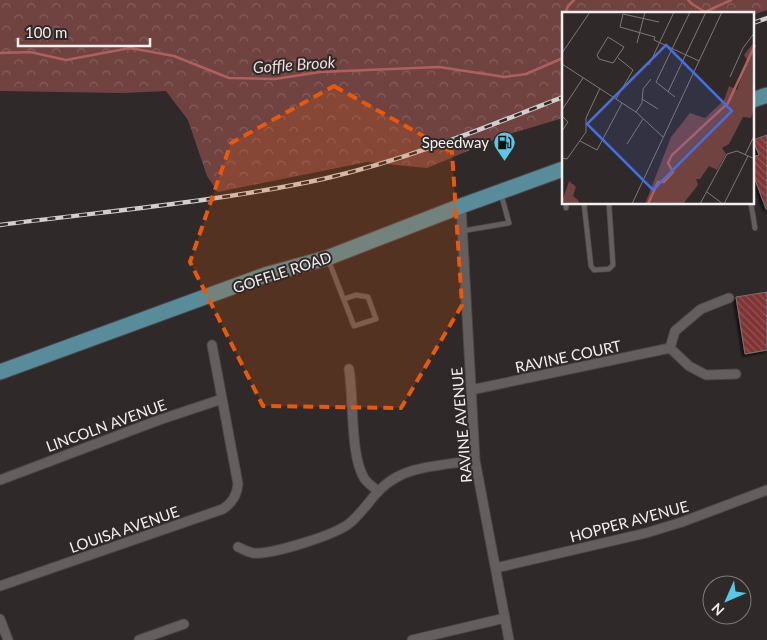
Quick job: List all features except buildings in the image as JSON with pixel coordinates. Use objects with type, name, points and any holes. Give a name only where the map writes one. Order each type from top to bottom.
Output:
[{"type":"main road","points":[[754,100],[767,96]]},
{"type":"main road","name":"GOFFLE ROAD","points":[[0,372],[266,275],[327,258],[461,206],[562,171]]},
{"type":"street","name":"RAVINE AVENUE","points":[[461,206],[475,460],[508,640]]},
{"type":"street","points":[[729,298],[700,309],[675,331],[670,348],[689,366],[706,375],[736,374]]},
{"type":"street","points":[[212,345],[222,399]]},
{"type":"street","name":"RAVINE COURT","points":[[472,390],[670,348]]},
{"type":"street","points":[[349,369],[356,457],[363,476],[378,491]]},
{"type":"street","name":"LOUISA AVENUE","points":[[0,586],[223,510],[234,499],[237,492],[237,479],[222,399]]},
{"type":"street","name":"LINCOLN AVENUE","points":[[0,480],[159,420],[222,399]]},
{"type":"street","points":[[238,547],[254,553],[270,551],[327,536],[350,523],[389,481],[410,471],[475,460]]},
{"type":"street","name":"HOPPER AVENUE","points":[[496,568],[646,533],[682,522],[767,490]]},
{"type":"street","points":[[412,640],[505,618]]},
{"type":"street","points":[[0,619],[8,640]]},
{"type":"street","points":[[139,640],[184,624]]},
{"type":"lane","points":[[462,231],[509,222],[500,192]]},
{"type":"lane","points":[[584,205],[591,266],[594,270],[609,269],[613,264],[609,205]]},
{"type":"lane","points":[[751,205],[755,228]]},
{"type":"lane","points":[[327,258],[354,326],[376,319],[368,297],[356,295],[344,300]]},
{"type":"highlighted area","points":[[334,86],[452,152],[462,305],[401,408],[263,406],[190,262],[231,143]]},
{"type":"green space","points":[[0,0],[767,0],[767,10],[754,15],[754,12],[562,12],[562,118],[506,135],[427,168],[367,162],[218,192],[207,176],[188,120],[166,91],[123,93],[0,91]]},
{"type":"waterway","name":"Goffle Brook","points":[[566,12],[568,6],[574,0]]},
{"type":"waterway","name":"Goffle Brook","points":[[688,0],[705,12],[731,0]]},
{"type":"waterway","name":"Goffle Brook","points":[[0,53],[30,52],[66,60],[130,48],[174,56],[229,78],[275,79],[320,72],[439,67],[505,77],[526,74],[562,58]]},
{"type":"railway","points":[[754,23],[767,18]]},
{"type":"railway","points":[[0,225],[202,200],[323,179],[415,153],[562,97]]},
{"type":"place","name":"Speedway","points":[[505,161]]}]
